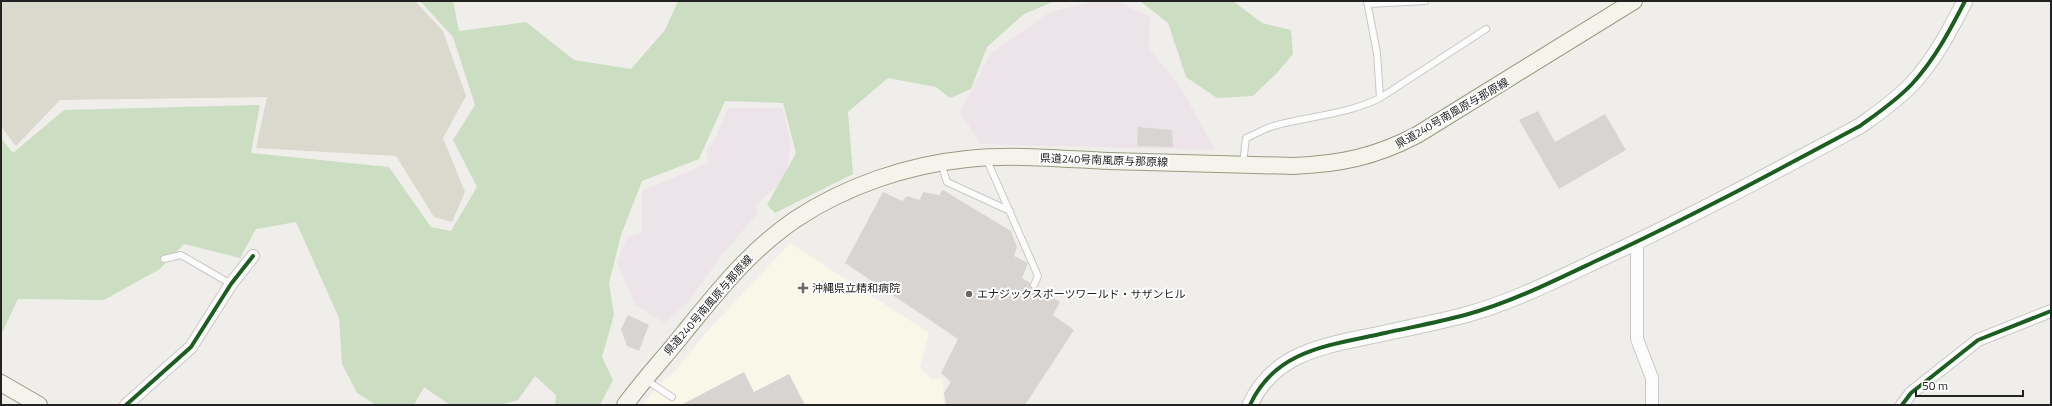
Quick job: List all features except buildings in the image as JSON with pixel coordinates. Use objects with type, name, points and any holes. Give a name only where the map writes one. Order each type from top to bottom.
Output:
[{"type":"main road","name":"県道240号南風原与那原線","points":[[625,405],[716,292],[755,251],[796,219],[846,192],[887,176],[940,162],[986,158],[1293,166],[1331,164],[1356,160],[1397,146],[1475,100],[1634,1]]},
{"type":"main road","points":[[1,383],[39,405]]},
{"type":"street","points":[[1250,405],[1260,386],[1276,369],[1296,357],[1324,346],[1467,314],[1545,285],[1634,244],[1860,126],[1890,105],[1912,84],[1933,58],[1965,1]]},
{"type":"street","points":[[1634,244],[1637,250],[1637,339],[1652,378],[1652,405]]},
{"type":"street","points":[[126,405],[191,347],[232,284],[253,256]]},
{"type":"street","points":[[1902,405],[1911,393],[1978,340],[2051,311]]},
{"type":"lane","points":[[1380,98],[1377,53],[1368,2],[1425,1]]},
{"type":"lane","points":[[1242,165],[1246,138],[1276,125],[1314,118],[1369,103],[1380,98],[1486,29]]},
{"type":"lane","points":[[986,158],[1038,276],[1034,285]]},
{"type":"lane","points":[[940,162],[947,182],[1010,211]]},
{"type":"lane","points":[[164,259],[181,255],[232,284]]},
{"type":"lane","points":[[645,379],[672,397]]},
{"type":"shaded area","points":[[1,1],[415,1],[443,31],[466,96],[443,138],[465,192],[452,222],[434,217],[396,156],[256,148],[267,97],[60,100],[16,146],[1,127]]},
{"type":"shaded area","points":[[1094,1],[1117,1],[1150,17],[1149,48],[1183,91],[1215,150],[981,144],[960,113],[990,54],[1050,12]]},
{"type":"shaded area","points":[[728,108],[782,108],[791,141],[785,179],[755,205],[758,213],[722,255],[688,302],[665,323],[635,305],[617,262],[627,237],[642,233],[642,191],[708,163],[707,149],[714,142]]},
{"type":"shaded area","name":"沖縄県立精和病院","points":[[790,243],[929,333],[920,367],[932,380],[943,378],[944,405],[642,405],[661,383],[675,371],[705,334]]},
{"type":"green space","points":[[420,1],[453,1],[459,31],[526,22],[574,60],[631,69],[665,30],[678,1],[1055,1],[1024,14],[987,47],[971,89],[950,98],[936,87],[888,78],[848,112],[853,174],[775,213],[767,205],[796,153],[783,103],[725,101],[699,159],[642,181],[621,235],[609,283],[614,315],[602,357],[613,380],[600,405],[555,405],[556,395],[535,376],[518,400],[500,405],[450,405],[424,387],[414,405],[376,405],[357,393],[342,364],[339,318],[296,222],[256,229],[240,258],[184,244],[160,269],[104,300],[18,299],[1,335],[1,138],[13,153],[64,110],[260,105],[251,153],[389,167],[431,227],[451,231],[477,187],[453,140],[475,105],[453,37]]},
{"type":"green space","points":[[1140,1],[1233,1],[1262,23],[1291,30],[1293,54],[1277,73],[1253,96],[1217,98],[1186,77],[1168,23]]},
{"type":"cycle path","points":[[1250,405],[1261,386],[1274,372],[1307,352],[1345,341],[1465,315],[1516,298],[1664,228],[1860,126],[1900,95],[1912,84],[1928,65],[1942,44],[1965,1]]},
{"type":"cycle path","points":[[126,405],[191,347],[231,284],[253,256]]},
{"type":"cycle path","points":[[1902,405],[1911,393],[1978,340],[2051,311]]},
{"type":"place","name":"沖縄県立精和病院","points":[[803,288]]},
{"type":"place","name":"エナジックスポーツワールド・サザンヒル","points":[[969,294]]}]
